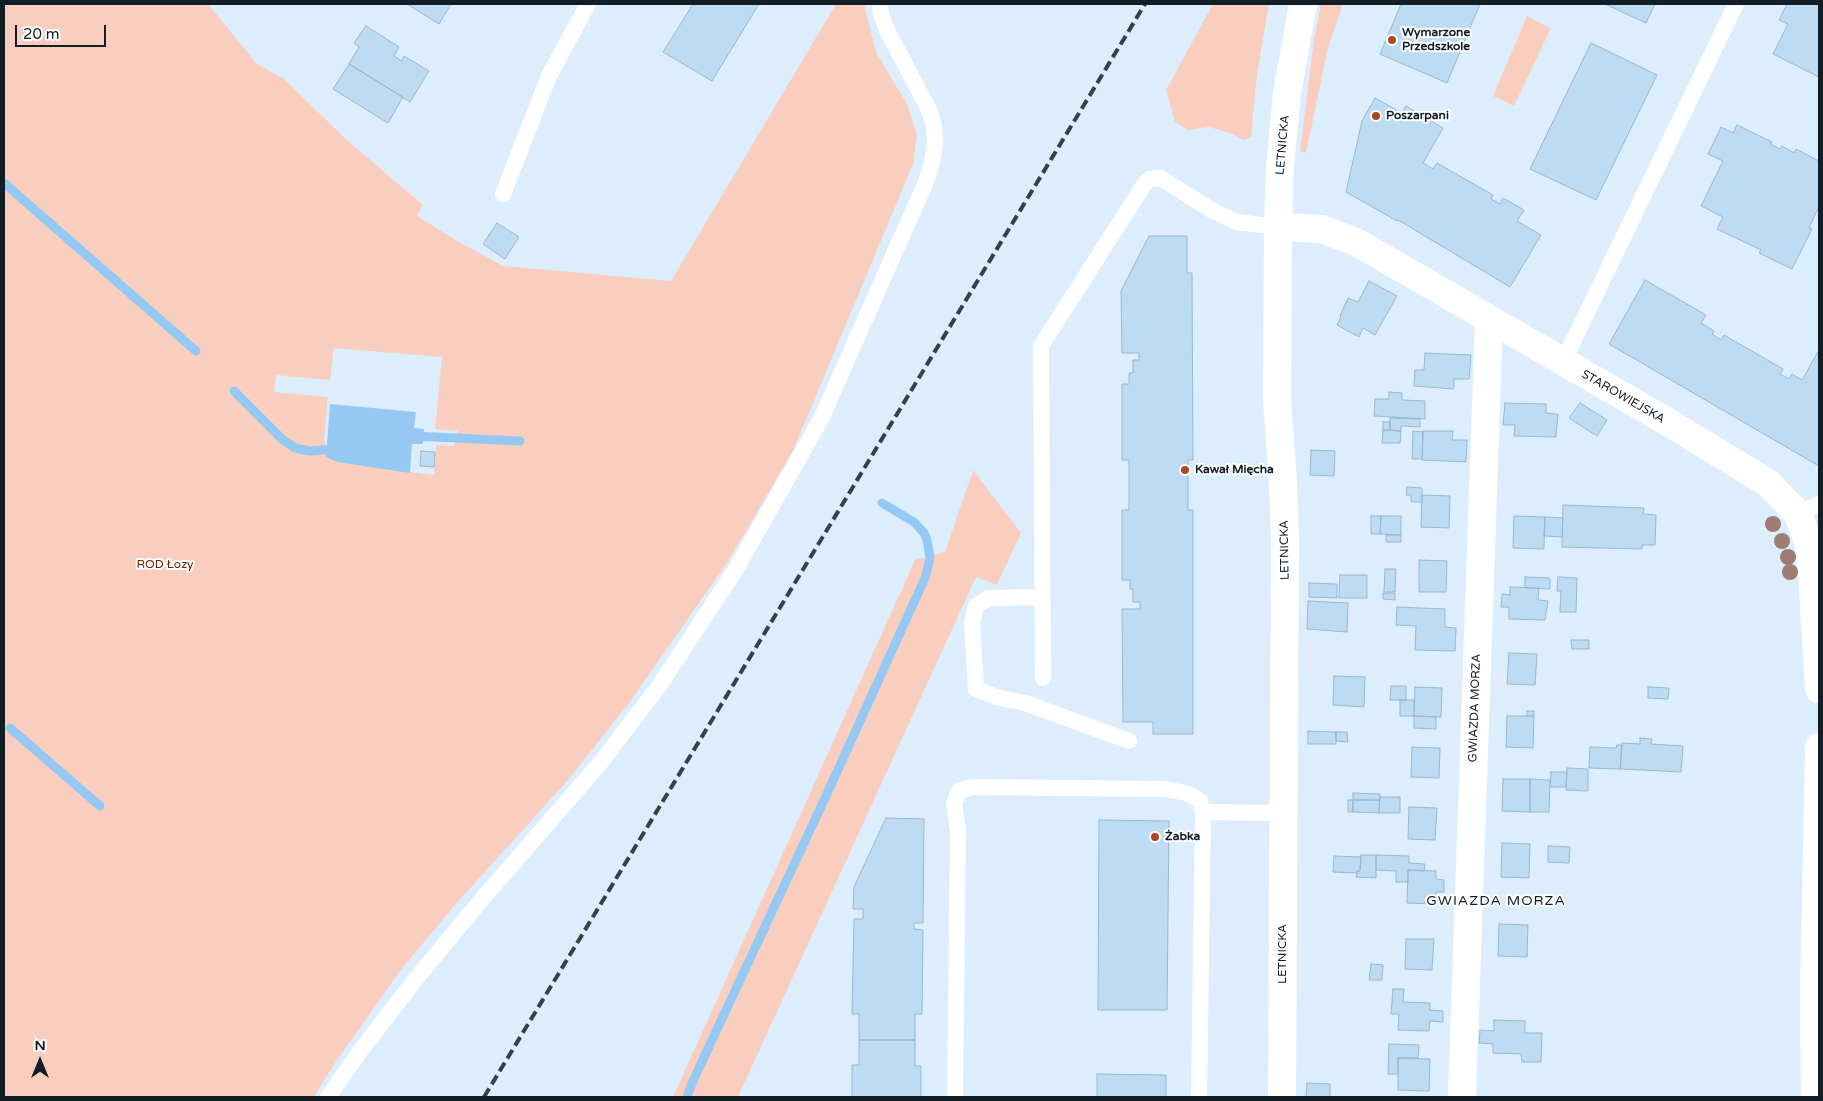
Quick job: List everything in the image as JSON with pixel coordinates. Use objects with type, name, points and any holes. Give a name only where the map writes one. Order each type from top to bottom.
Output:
[{"type":"street","name":"LETNICKA","points":[[1282,1097],[1285,540],[1277,401],[1278,226],[1280,167],[1287,93],[1303,4]]},
{"type":"street","name":"STAROWIEJSKA","points":[[1278,226],[1322,229],[1358,243],[1666,421],[1809,509],[1808,542],[1812,572],[1819,689]]},
{"type":"street","name":"GWIAZDA MORZA","points":[[1462,1097],[1489,319]]},
{"type":"street","points":[[1815,1097],[1814,995],[1819,747]]},
{"type":"lane","points":[[503,194],[550,76],[588,4]]},
{"type":"lane","points":[[328,1097],[414,980],[590,776],[661,683],[736,569],[820,419],[925,184],[932,163],[935,144],[934,125],[928,108],[888,32],[881,14],[880,4]]},
{"type":"lane","points":[[1563,362],[1736,4]]},
{"type":"lane","points":[[1043,678],[1041,346],[1150,179],[1160,178],[1213,211],[1237,222],[1278,226]]},
{"type":"lane","points":[[1042,597],[988,598],[976,606],[972,621],[976,689],[996,697],[1025,703],[1129,741]]},
{"type":"lane","points":[[955,1097],[958,831],[954,803],[959,791],[972,787],[1164,789],[1186,792],[1200,801],[1203,812],[1199,1097]]},
{"type":"lane","points":[[1203,812],[1284,813]]},
{"type":"green space","name":"ROD Łozy","points":[[4,4],[208,4],[257,64],[284,79],[348,141],[423,205],[417,216],[461,243],[503,266],[671,281],[836,4],[864,4],[876,52],[908,106],[917,135],[913,164],[793,451],[727,563],[629,703],[568,780],[455,905],[400,971],[333,1066],[314,1097],[4,1097]],"holes":[[[334,348],[442,357],[435,429],[458,431],[454,446],[436,445],[434,475],[337,462],[325,450],[326,441],[324,440],[328,397],[274,392],[276,375],[330,380]]]},
{"type":"green space","points":[[1213,4],[1269,4],[1257,75],[1251,137],[1244,140],[1230,133],[1209,127],[1188,130],[1175,122],[1166,90]]},
{"type":"green space","points":[[1321,4],[1343,4],[1328,48],[1306,153],[1300,151],[1314,39]]},
{"type":"green space","points":[[1527,16],[1551,28],[1514,106],[1493,96]]},
{"type":"green space","points":[[973,470],[1021,533],[997,585],[976,577],[738,1097],[673,1097],[915,560],[945,552]]},
{"type":"water","points":[[330,404],[416,412],[414,428],[424,429],[423,444],[412,444],[410,473],[337,462],[326,457]]},
{"type":"building","points":[[407,4],[451,4],[439,24]]},
{"type":"building","points":[[693,4],[759,4],[712,81],[663,52]]},
{"type":"building","points":[[1401,4],[1480,4],[1447,83],[1380,54]]},
{"type":"building","points":[[1605,4],[1655,4],[1646,23]]},
{"type":"building","points":[[1787,4],[1819,4],[1819,77],[1773,54],[1788,24],[1779,20]]},
{"type":"building","points":[[366,26],[399,47],[394,56],[402,61],[404,56],[429,71],[410,102],[349,64],[359,47],[354,43]]},
{"type":"building","points":[[1591,43],[1657,75],[1596,200],[1530,169]]},
{"type":"building","points":[[349,64],[403,97],[388,123],[333,89]]},
{"type":"building","points":[[1375,98],[1402,113],[1406,106],[1443,128],[1423,163],[1433,169],[1437,163],[1493,195],[1491,199],[1500,204],[1503,198],[1524,210],[1517,221],[1541,235],[1510,287],[1398,220],[1346,192],[1362,121]]},
{"type":"building","points":[[1737,125],[1772,142],[1770,144],[1780,149],[1782,146],[1794,153],[1796,149],[1819,161],[1819,206],[1809,228],[1812,229],[1792,269],[1759,253],[1761,250],[1717,229],[1723,217],[1701,206],[1723,161],[1708,154],[1721,127],[1733,133]]},
{"type":"building","points":[[497,223],[519,237],[505,259],[483,244]]},
{"type":"building","points":[[1149,236],[1187,236],[1187,273],[1192,273],[1193,460],[1188,460],[1188,510],[1193,510],[1193,734],[1153,734],[1153,722],[1123,722],[1122,609],[1140,609],[1140,602],[1133,602],[1133,589],[1130,589],[1130,580],[1122,580],[1122,510],[1129,510],[1129,460],[1122,460],[1122,384],[1129,384],[1129,373],[1133,373],[1133,360],[1139,360],[1139,353],[1122,353],[1121,291]]},
{"type":"building","points":[[1645,280],[1706,315],[1701,323],[1714,331],[1712,334],[1721,340],[1724,335],[1783,369],[1780,374],[1789,379],[1792,374],[1802,380],[1819,350],[1819,466],[1609,344]]},
{"type":"building","points":[[1369,281],[1397,296],[1375,335],[1363,328],[1359,337],[1337,325],[1348,298],[1358,302]]},
{"type":"building","points":[[1425,353],[1471,355],[1469,379],[1454,379],[1454,389],[1414,386],[1415,370],[1424,370]]},
{"type":"building","points":[[1389,392],[1402,393],[1402,400],[1425,401],[1425,419],[1374,416],[1375,399],[1389,399]]},
{"type":"building","points":[[1505,403],[1546,404],[1546,413],[1558,414],[1556,437],[1514,436],[1515,425],[1503,425]]},
{"type":"building","points":[[1580,403],[1607,420],[1597,436],[1569,418]]},
{"type":"building","points":[[1390,418],[1420,419],[1420,427],[1401,426],[1401,431],[1390,430]]},
{"type":"building","points":[[1383,422],[1390,422],[1390,430],[1383,430]]},
{"type":"building","points":[[1383,430],[1401,431],[1400,443],[1382,443]]},
{"type":"building","points":[[1413,431],[1423,432],[1422,459],[1412,459]]},
{"type":"building","points":[[1423,431],[1453,431],[1452,440],[1467,440],[1466,462],[1422,460]]},
{"type":"building","points":[[1311,450],[1335,451],[1334,476],[1310,475]]},
{"type":"building","points":[[421,451],[435,452],[434,467],[420,466]]},
{"type":"building","points":[[1407,487],[1422,488],[1422,502],[1411,502],[1411,495],[1406,495]]},
{"type":"building","points":[[1422,495],[1450,496],[1449,528],[1421,527]]},
{"type":"building","points":[[1563,505],[1644,508],[1643,514],[1656,515],[1655,545],[1642,545],[1642,549],[1562,547]]},
{"type":"building","points":[[1371,516],[1381,516],[1380,534],[1371,534]]},
{"type":"building","points":[[1381,516],[1401,516],[1401,535],[1380,534]]},
{"type":"building","points":[[1514,516],[1545,517],[1544,549],[1513,548]]},
{"type":"building","points":[[1545,517],[1563,518],[1562,537],[1544,536]]},
{"type":"building","points":[[1386,535],[1401,535],[1401,542],[1386,542]]},
{"type":"building","points":[[1419,560],[1447,561],[1446,592],[1419,592]]},
{"type":"building","points":[[1385,569],[1396,569],[1395,592],[1384,592]]},
{"type":"building","points":[[1340,575],[1367,575],[1367,598],[1339,598]]},
{"type":"building","points":[[1525,577],[1550,578],[1550,589],[1525,588]]},
{"type":"building","points":[[1558,577],[1577,578],[1576,612],[1560,612],[1561,591],[1557,591]]},
{"type":"building","points":[[1309,583],[1337,584],[1337,598],[1309,597]]},
{"type":"building","points":[[1510,587],[1539,588],[1538,600],[1548,601],[1545,620],[1509,619],[1509,607],[1501,607],[1502,594],[1510,595]]},
{"type":"building","points":[[1383,593],[1395,593],[1395,600],[1383,599]]},
{"type":"building","points":[[1308,601],[1348,603],[1347,632],[1307,629]]},
{"type":"building","points":[[1397,607],[1445,609],[1445,627],[1456,628],[1455,651],[1415,650],[1416,626],[1396,625]]},
{"type":"building","points":[[1571,640],[1589,640],[1589,649],[1572,649]]},
{"type":"building","points":[[1509,653],[1537,654],[1535,685],[1507,684]]},
{"type":"building","points":[[1334,676],[1365,677],[1364,707],[1333,705]]},
{"type":"building","points":[[1391,686],[1406,686],[1406,700],[1390,700]]},
{"type":"building","points":[[1415,687],[1442,688],[1441,717],[1414,716]]},
{"type":"building","points":[[1648,687],[1669,688],[1668,699],[1648,698]]},
{"type":"building","points":[[1400,700],[1414,700],[1414,716],[1400,716]]},
{"type":"building","points":[[1527,711],[1534,711],[1534,716],[1527,716]]},
{"type":"building","points":[[1414,716],[1436,717],[1436,729],[1414,728]]},
{"type":"building","points":[[1507,716],[1534,716],[1533,748],[1506,747]]},
{"type":"building","points":[[1308,731],[1336,732],[1336,744],[1308,744]]},
{"type":"building","points":[[1336,732],[1347,732],[1348,742],[1336,741]]},
{"type":"building","points":[[1640,738],[1652,739],[1651,744],[1683,746],[1681,772],[1620,769],[1622,743],[1640,744]]},
{"type":"building","points":[[1617,745],[1622,745],[1620,769],[1589,768],[1590,747],[1616,748]]},
{"type":"building","points":[[1412,747],[1440,748],[1439,778],[1411,777]]},
{"type":"building","points":[[1567,768],[1588,769],[1588,791],[1566,790]]},
{"type":"building","points":[[1551,772],[1567,772],[1566,787],[1550,787]]},
{"type":"building","points":[[1503,779],[1530,779],[1530,812],[1502,811]]},
{"type":"building","points":[[1530,779],[1550,780],[1549,812],[1530,812]]},
{"type":"building","points":[[1353,793],[1380,794],[1380,800],[1353,800]]},
{"type":"building","points":[[1380,797],[1400,797],[1400,813],[1379,813]]},
{"type":"building","points":[[1348,800],[1353,800],[1353,812],[1348,812]]},
{"type":"building","points":[[1353,800],[1380,800],[1379,813],[1353,812]]},
{"type":"building","points":[[1409,807],[1437,808],[1435,840],[1408,839]]},
{"type":"building","points":[[886,818],[924,819],[923,923],[914,923],[914,929],[923,930],[922,1014],[915,1014],[915,1040],[859,1040],[859,1014],[852,1014],[854,919],[863,919],[863,909],[853,909],[854,887]]},
{"type":"building","points":[[1099,820],[1169,821],[1167,1010],[1098,1010]]},
{"type":"building","points":[[1502,843],[1530,844],[1529,878],[1501,877]]},
{"type":"building","points":[[1548,846],[1570,847],[1569,863],[1548,862]]},
{"type":"building","points":[[1361,855],[1376,855],[1376,878],[1356,877],[1357,871],[1360,871]]},
{"type":"building","points":[[1376,855],[1409,856],[1409,863],[1425,864],[1424,871],[1408,870],[1408,882],[1396,882],[1396,871],[1376,870]]},
{"type":"building","points":[[1334,856],[1361,857],[1360,871],[1357,871],[1357,873],[1333,872]]},
{"type":"building","points":[[1408,870],[1436,871],[1436,879],[1444,880],[1444,892],[1436,892],[1435,904],[1407,903]]},
{"type":"building","points":[[1499,924],[1528,925],[1527,957],[1498,956]]},
{"type":"building","points":[[1406,939],[1434,939],[1432,970],[1405,969]]},
{"type":"building","points":[[1371,964],[1383,965],[1382,980],[1369,980]]},
{"type":"building","points":[[1393,989],[1404,989],[1403,1002],[1430,1003],[1430,1010],[1443,1011],[1443,1022],[1430,1021],[1429,1031],[1398,1030],[1399,1014],[1391,1014]]},
{"type":"building","points":[[1494,1020],[1525,1021],[1525,1033],[1542,1033],[1541,1062],[1522,1062],[1521,1054],[1493,1053],[1493,1044],[1479,1043],[1480,1030],[1494,1031]]},
{"type":"building","points":[[859,1040],[915,1040],[915,1066],[921,1066],[921,1097],[852,1097],[852,1065],[859,1065]]},
{"type":"building","points":[[1389,1044],[1419,1045],[1418,1058],[1398,1058],[1398,1074],[1388,1074]]},
{"type":"building","points":[[1398,1058],[1430,1059],[1429,1091],[1398,1090]]},
{"type":"building","points":[[1097,1074],[1166,1075],[1166,1097],[1097,1097]]},
{"type":"building","points":[[1307,1083],[1330,1084],[1330,1097],[1306,1097]]},
{"type":"waterway","points":[[4,183],[196,351]]},
{"type":"waterway","points":[[234,391],[283,440],[295,448],[309,451],[336,449]]},
{"type":"waterway","points":[[413,436],[520,441]]},
{"type":"waterway","points":[[687,1097],[925,578],[930,558],[924,533],[914,522],[882,503]]},
{"type":"waterway","points":[[10,728],[100,806]]},
{"type":"railway","points":[[484,1097],[1145,4]]},
{"type":"place","name":"Wymarzone Przedszkole","points":[[1392,40]]},
{"type":"place","name":"Poszarpani","points":[[1376,116]]},
{"type":"place","name":"Kawał Mięcha","points":[[1185,470]]},
{"type":"place","name":"Żabka","points":[[1155,837]]},
{"type":"district","name":"GWIAZDA MORZA","points":[[1496,901]]}]
